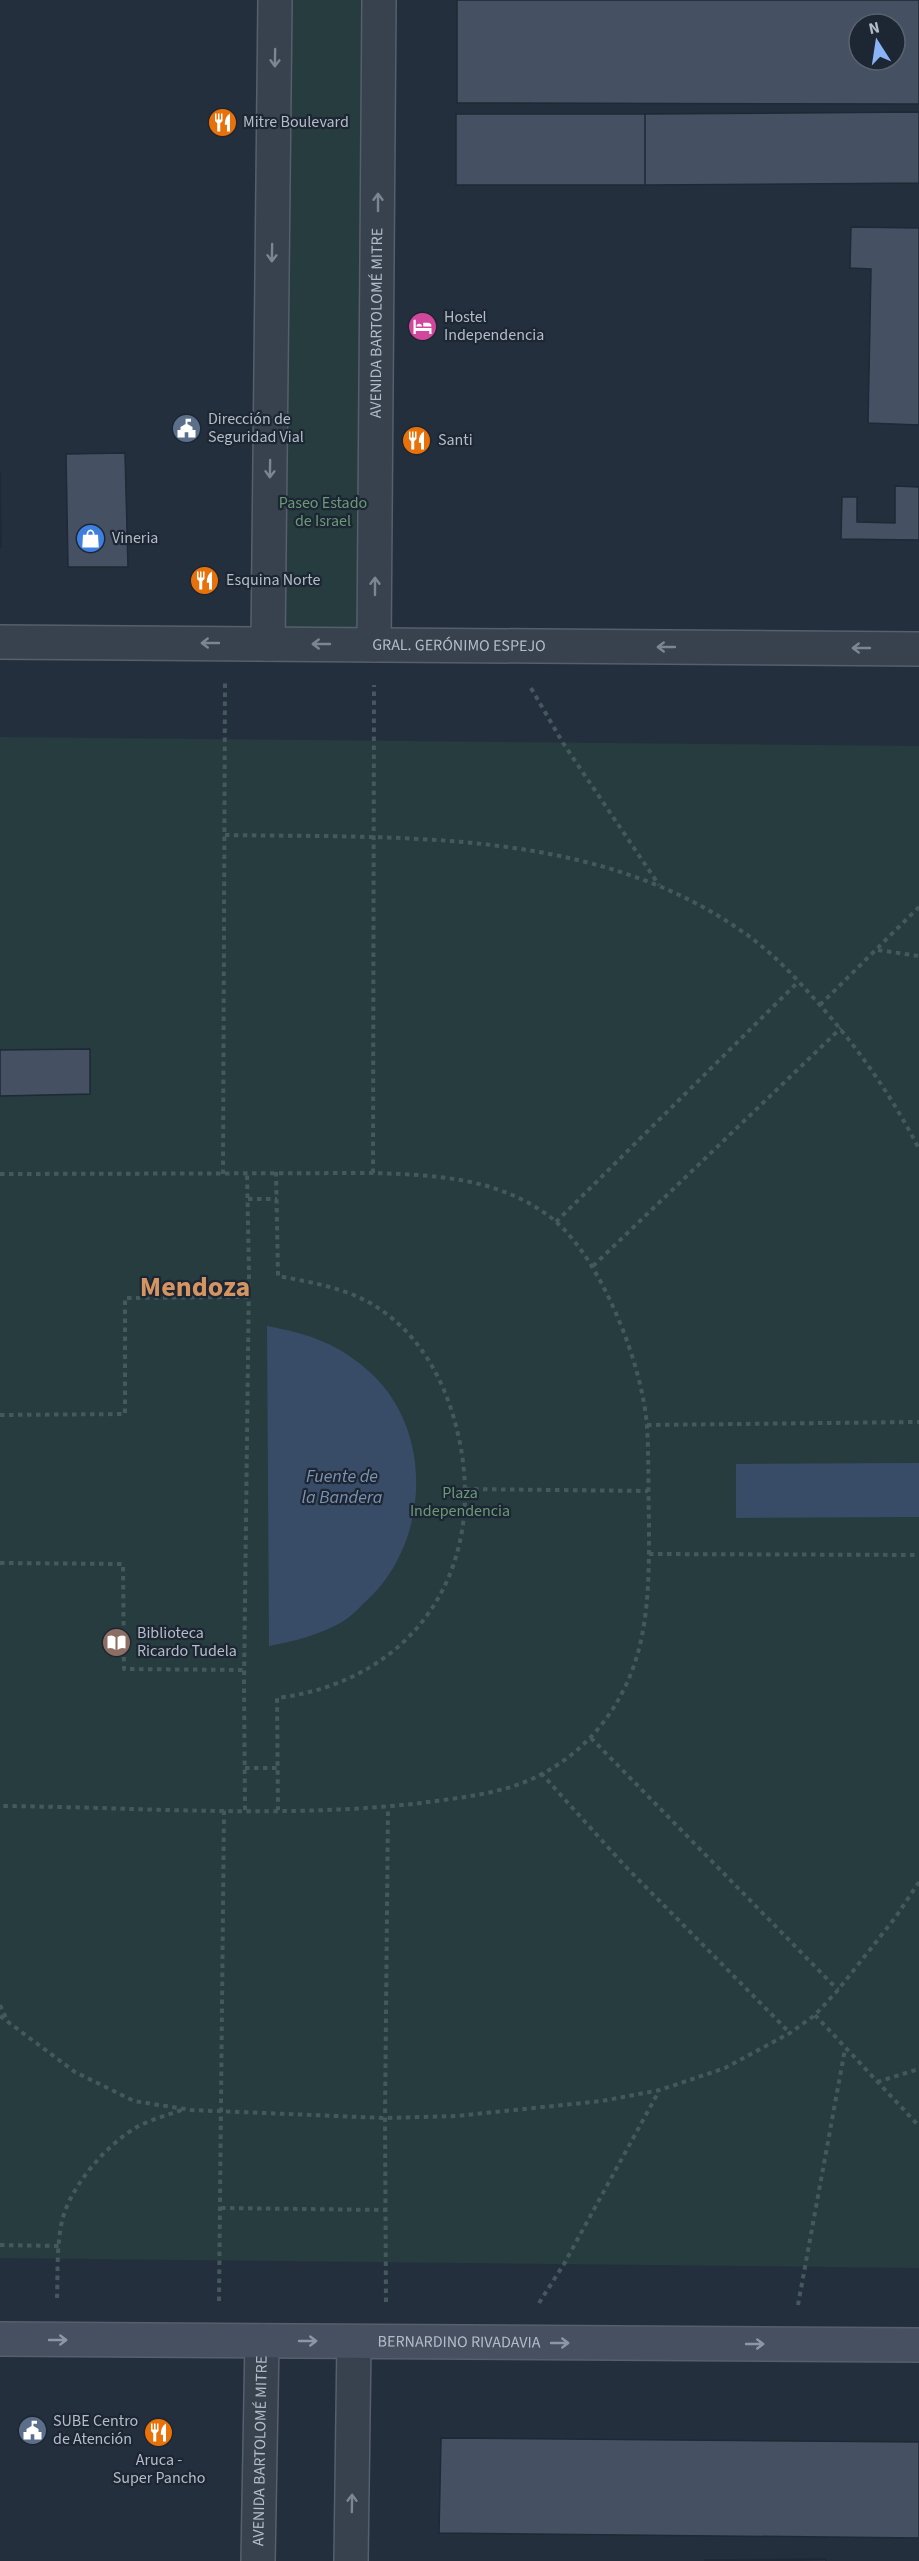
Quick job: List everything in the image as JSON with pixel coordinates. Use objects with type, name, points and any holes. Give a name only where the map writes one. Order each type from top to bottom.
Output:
[{"type":"street","points":[[268,644],[275,0]]},
{"type":"street","name":"AVENIDA BARTOLOMÉ MITRE","points":[[374,645],[379,0]]},
{"type":"street","name":"GRAL. GERÓNIMO ESPEJO","points":[[0,642],[919,649]]},
{"type":"street","name":"BERNARDINO RIVADAVIA","points":[[0,2339],[919,2345]]},
{"type":"street","name":"AVENIDA BARTOLOMÉ MITRE","points":[[258,2561],[262,2341]]},
{"type":"street","points":[[351,2561],[354,2342]]},
{"type":"path","points":[[223,1174],[225,644]]},
{"type":"path","points":[[373,1173],[374,645]]},
{"type":"path","points":[[507,646],[563,743],[659,886]]},
{"type":"path","points":[[225,836],[374,838],[475,843],[536,851],[591,863],[659,886],[700,905],[744,932],[783,963],[841,1028],[892,1100],[919,1149]]},
{"type":"path","points":[[820,1005],[919,907]]},
{"type":"path","points":[[877,950],[919,956]]},
{"type":"path","points":[[556,1222],[799,981]]},
{"type":"path","points":[[593,1266],[841,1028]]},
{"type":"path","points":[[0,1174],[276,1172],[450,1177],[496,1187],[537,1208],[556,1222],[593,1266],[607,1290],[633,1364],[647,1425],[649,1554],[645,1623],[634,1666],[612,1710],[591,1738],[570,1756],[533,1778],[464,1797],[388,1807],[224,1810],[0,1806]]},
{"type":"path","points":[[276,1172],[278,1276],[331,1287],[359,1297],[383,1311],[405,1329],[421,1348],[438,1378],[454,1417],[462,1449],[465,1489],[460,1548],[453,1571],[443,1591],[416,1629],[400,1646],[366,1671],[304,1695],[277,1698],[278,1810]]},
{"type":"path","points":[[245,1810],[247,1173]]},
{"type":"path","points":[[248,1199],[277,1199]]},
{"type":"path","points":[[0,1415],[125,1414],[125,1298],[248,1297]]},
{"type":"path","points":[[647,1425],[919,1422]]},
{"type":"path","points":[[465,1489],[648,1491]]},
{"type":"path","points":[[649,1554],[919,1555]]},
{"type":"path","points":[[0,1563],[123,1564],[124,1669],[244,1670]]},
{"type":"path","points":[[591,1738],[838,1990]]},
{"type":"path","points":[[245,1768],[278,1768]]},
{"type":"path","points":[[541,1773],[624,1864],[790,2033]]},
{"type":"path","points":[[386,2262],[388,1807]]},
{"type":"path","points":[[220,2260],[224,1810]]},
{"type":"path","points":[[0,2016],[75,2072],[134,2101],[185,2109],[385,2118],[456,2116],[602,2101],[660,2090],[725,2068],[790,2033],[815,2014],[838,1990],[895,1918],[919,1881]]},
{"type":"path","points":[[0,2005],[8,2020]]},
{"type":"path","points":[[815,2014],[845,2049],[919,2126]]},
{"type":"path","points":[[805,2266],[845,2049]]},
{"type":"path","points":[[877,2082],[919,2069]]},
{"type":"path","points":[[564,2264],[660,2090]]},
{"type":"path","points":[[58,2259],[65,2211],[82,2180],[107,2150],[137,2127],[185,2109]]},
{"type":"path","points":[[220,2208],[386,2210]]},
{"type":"path","points":[[0,2246],[59,2246]]},
{"type":"green space","name":"Paseo Estado de Israel","points":[[275,0],[379,0],[374,645],[268,644]]},
{"type":"green space","name":"Plaza Independencia","points":[[0,737],[919,746],[919,2268],[0,2258]]},
{"type":"water","name":"Fuente de la Bandera","points":[[267,1326],[324,1342],[349,1355],[373,1375],[393,1400],[407,1429],[415,1459],[416,1491],[411,1523],[401,1553],[385,1581],[353,1613],[333,1627],[297,1640],[269,1646]]},
{"type":"water","points":[[919,1463],[919,1517],[736,1518],[736,1464]]},
{"type":"building","points":[[457,0],[919,0],[919,104],[457,103]]},
{"type":"building","points":[[919,112],[919,183],[645,185],[645,114]]},
{"type":"building","points":[[456,114],[645,114],[645,185],[456,185]]},
{"type":"building","points":[[851,227],[919,228],[919,425],[868,423],[871,269],[850,268]]},
{"type":"building","points":[[125,453],[128,567],[68,567],[66,454]]},
{"type":"building","points":[[0,472],[1,547],[0,547]]},
{"type":"building","points":[[895,486],[919,487],[919,540],[841,539],[842,497],[857,497],[857,522],[895,523]]},
{"type":"building","points":[[90,1049],[90,1094],[0,1096],[0,1050]]},
{"type":"building","points":[[441,2438],[919,2442],[919,2538],[439,2533]]},
{"type":"building","points":[[826,2559],[826,2561],[704,2560]]},
{"type":"place","name":"Mitre Boulevard","points":[[222,122]]},
{"type":"place","name":"Hostel Independencia","points":[[423,326]]},
{"type":"place","name":"Dirección de Seguridad Vial","points":[[187,428]]},
{"type":"place","name":"Santi","points":[[417,440]]},
{"type":"place","name":"Vineria","points":[[91,538]]},
{"type":"place","name":"Esquina Norte","points":[[205,580]]},
{"type":"place","name":"Biblioteca Ricardo Tudela","points":[[116,1642]]},
{"type":"place","name":"SUBE Centro de Atención","points":[[32,2430]]},
{"type":"place","name":"Aruca - Super Pancho","points":[[159,2432]]},
{"type":"district","name":"Mendoza","points":[[195,1287]]}]
